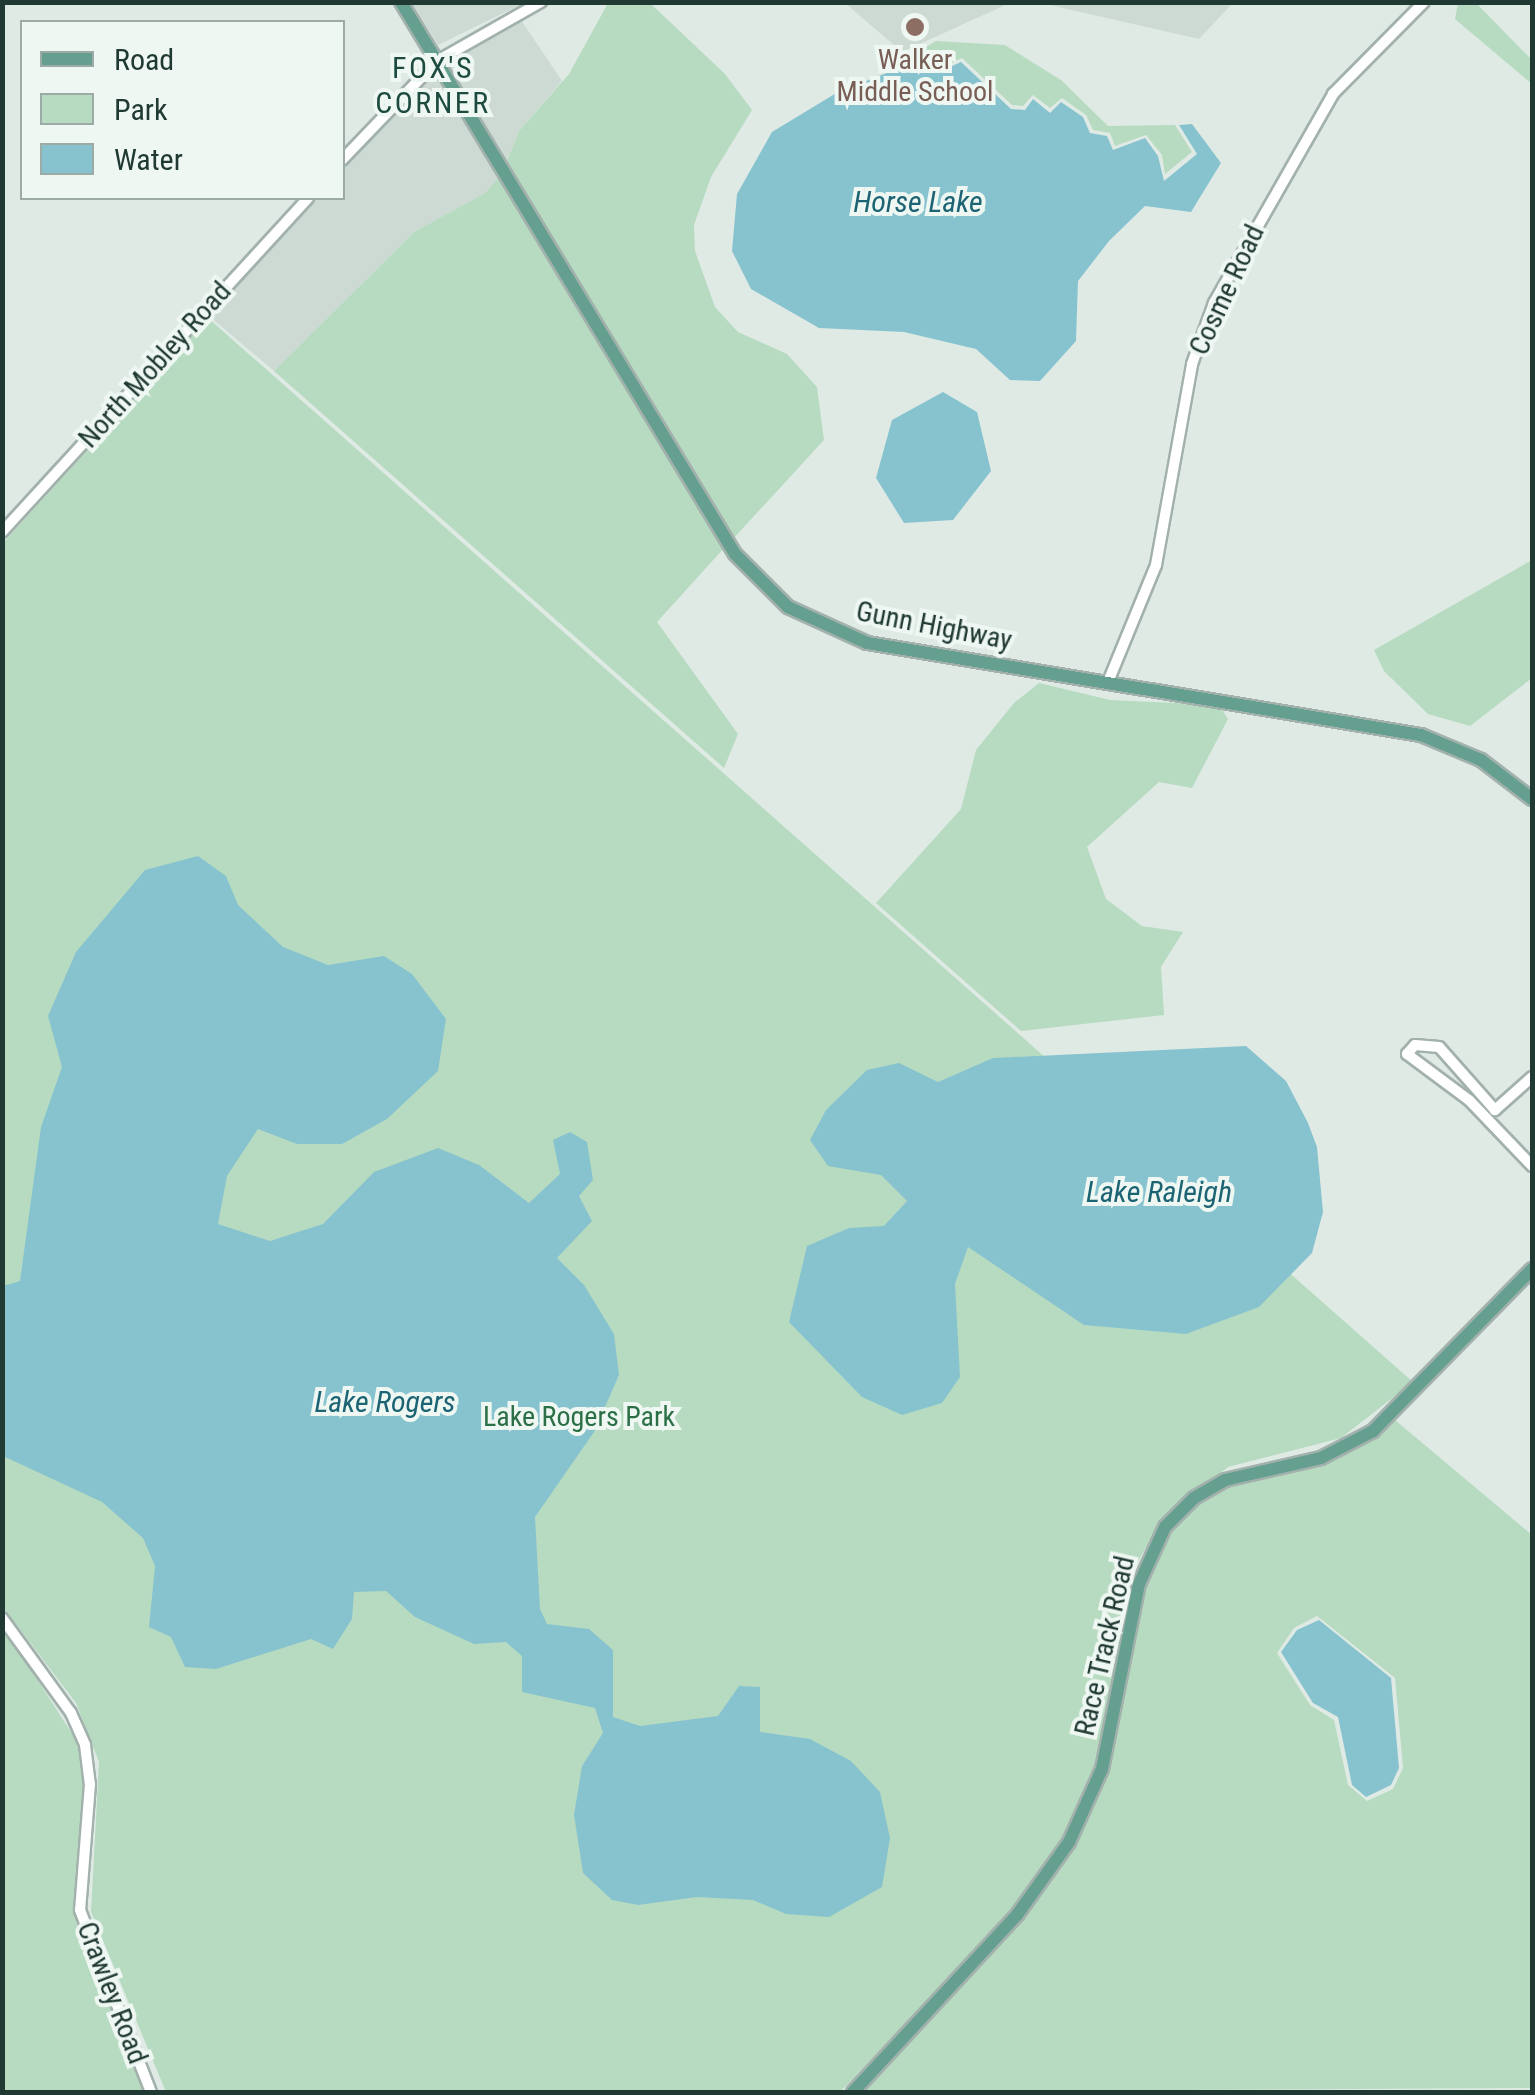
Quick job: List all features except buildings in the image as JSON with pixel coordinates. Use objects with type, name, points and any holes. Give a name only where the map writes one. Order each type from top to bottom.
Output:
[{"type":"main road","name":"Gunn Highway","points":[[401,2],[720,531],[766,590],[809,621],[857,640],[1421,734],[1482,760],[1532,799]]},
{"type":"main road","name":"Race Track Road","points":[[853,2092],[1017,1915],[1070,1842],[1102,1769],[1139,1584],[1165,1527],[1194,1498],[1226,1480],[1321,1458],[1364,1438],[1532,1270]]},
{"type":"street","points":[[345,157],[437,62],[541,2]]},
{"type":"street","name":"Cosme Road","points":[[1108,682],[1156,565],[1192,364],[1214,303],[1333,94],[1424,2]]},
{"type":"street","name":"North Mobley Road","points":[[2,532],[306,200]]},
{"type":"street","points":[[1532,1078],[1495,1110],[1439,1047],[1429,1042],[1410,1048],[1410,1060],[1470,1100],[1532,1166]]},
{"type":"street","name":"Crawley Road","points":[[2,1618],[71,1714],[85,1746],[90,1784],[80,1910],[151,2092]]},
{"type":"shaded area","points":[[412,3],[524,3],[438,45]]},
{"type":"shaded area","name":"Walker Middle School","points":[[845,3],[1010,3],[902,52]]},
{"type":"shaded area","name":"Walker Middle School","points":[[1041,3],[1233,3],[1199,39]]},
{"type":"shaded area","points":[[521,20],[562,81],[519,131],[505,166],[444,63]]},
{"type":"shaded area","points":[[436,69],[500,176],[485,193],[414,232],[274,371],[208,315],[313,200],[345,200],[345,166]]},
{"type":"green space","points":[[608,3],[650,3],[725,74],[752,110],[711,177],[694,225],[695,251],[715,307],[738,332],[787,354],[817,387],[824,440],[732,540],[505,166],[519,131],[569,74]]},
{"type":"green space","points":[[1458,3],[1476,3],[1532,60],[1532,84],[1455,19]]},
{"type":"green space","points":[[936,41],[1005,45],[1061,80],[1108,126],[1175,125],[1192,152],[1165,174],[1162,155],[1146,135],[1115,146],[1110,133],[1093,130],[1086,115],[1062,98],[1050,108],[1033,95],[1023,106],[1012,105],[962,58],[941,67],[930,52],[907,58]]},
{"type":"green space","points":[[500,176],[725,547],[657,622],[738,734],[724,768],[274,371],[414,232],[485,193]]},
{"type":"green space","name":"Lake Rogers Park","points":[[208,318],[1413,1382],[1341,1438],[1228,1467],[1165,1515],[1134,1568],[1106,1736],[1078,1817],[1034,1889],[840,2092],[166,2092],[91,1912],[99,1762],[76,1703],[3,1607],[2,544]]},
{"type":"green space","points":[[1532,560],[1532,678],[1470,726],[1428,714],[1384,671],[1374,650]]},
{"type":"green space","points":[[1039,683],[1110,700],[1219,705],[1228,719],[1192,788],[1159,782],[1087,847],[1106,899],[1142,926],[1183,932],[1161,967],[1164,1015],[1021,1031],[876,903],[961,809],[976,750],[1014,703]]},
{"type":"green space","points":[[1395,1420],[1532,1535],[1532,2088],[860,2092],[1021,1918],[1074,1845],[1112,1750],[1144,1586],[1169,1530],[1197,1502],[1228,1485],[1335,1458]],"holes":[[[1317,1616],[1395,1678],[1403,1768],[1393,1789],[1367,1801],[1348,1785],[1334,1720],[1310,1705],[1277,1653],[1294,1628]]]},
{"type":"green space","points":[[2,1625],[80,1746],[86,1784],[76,1911],[146,2092],[3,2092]]},
{"type":"water","name":"Horse Lake","points":[[930,56],[939,72],[961,62],[1011,109],[1025,110],[1033,99],[1050,113],[1061,102],[1083,117],[1090,133],[1107,136],[1113,150],[1145,138],[1158,156],[1164,181],[1197,154],[1179,125],[1192,124],[1221,163],[1191,212],[1145,206],[1109,241],[1078,281],[1076,341],[1040,381],[1010,380],[976,349],[904,332],[819,328],[751,289],[732,251],[737,194],[772,132],[838,92]]},
{"type":"water","points":[[943,392],[977,412],[991,471],[953,520],[904,523],[876,478],[892,420]]},
{"type":"water","name":"Lake Rogers","points":[[198,856],[226,876],[238,905],[283,947],[328,965],[384,956],[412,974],[446,1019],[438,1071],[387,1119],[342,1144],[297,1144],[258,1129],[227,1176],[218,1224],[270,1241],[323,1224],[374,1172],[438,1148],[479,1165],[529,1203],[560,1174],[553,1140],[570,1132],[587,1142],[593,1180],[579,1196],[592,1221],[557,1258],[584,1285],[614,1334],[619,1375],[594,1432],[535,1517],[540,1609],[547,1624],[589,1629],[613,1650],[613,1717],[640,1726],[718,1716],[739,1686],[760,1687],[760,1732],[810,1739],[851,1761],[880,1792],[890,1838],[882,1887],[829,1917],[786,1914],[753,1900],[697,1897],[638,1905],[612,1900],[583,1873],[574,1815],[582,1766],[603,1733],[595,1708],[522,1692],[522,1656],[506,1642],[474,1644],[415,1617],[386,1591],[354,1592],[352,1619],[333,1649],[311,1639],[216,1669],[185,1667],[171,1637],[149,1627],[155,1566],[143,1538],[102,1502],[3,1456],[3,1286],[20,1281],[41,1127],[62,1067],[48,1016],[76,952],[145,870]]},
{"type":"water","name":"Lake Raleigh","points":[[1246,1046],[1286,1081],[1308,1123],[1317,1147],[1323,1212],[1312,1253],[1259,1307],[1186,1334],[1084,1325],[968,1247],[955,1284],[960,1377],[942,1403],[902,1415],[862,1397],[789,1322],[807,1246],[849,1228],[884,1226],[907,1201],[881,1175],[828,1166],[810,1140],[826,1110],[867,1070],[899,1063],[938,1082],[993,1058]]},
{"type":"water","points":[[1319,1620],[1391,1678],[1399,1768],[1391,1785],[1366,1797],[1352,1785],[1338,1717],[1313,1703],[1281,1652],[1297,1630]]},
{"type":"place","name":"Walker Middle School","points":[[915,27]]},
{"type":"district","name":"FOX'S CORNER","points":[[433,85]]}]
